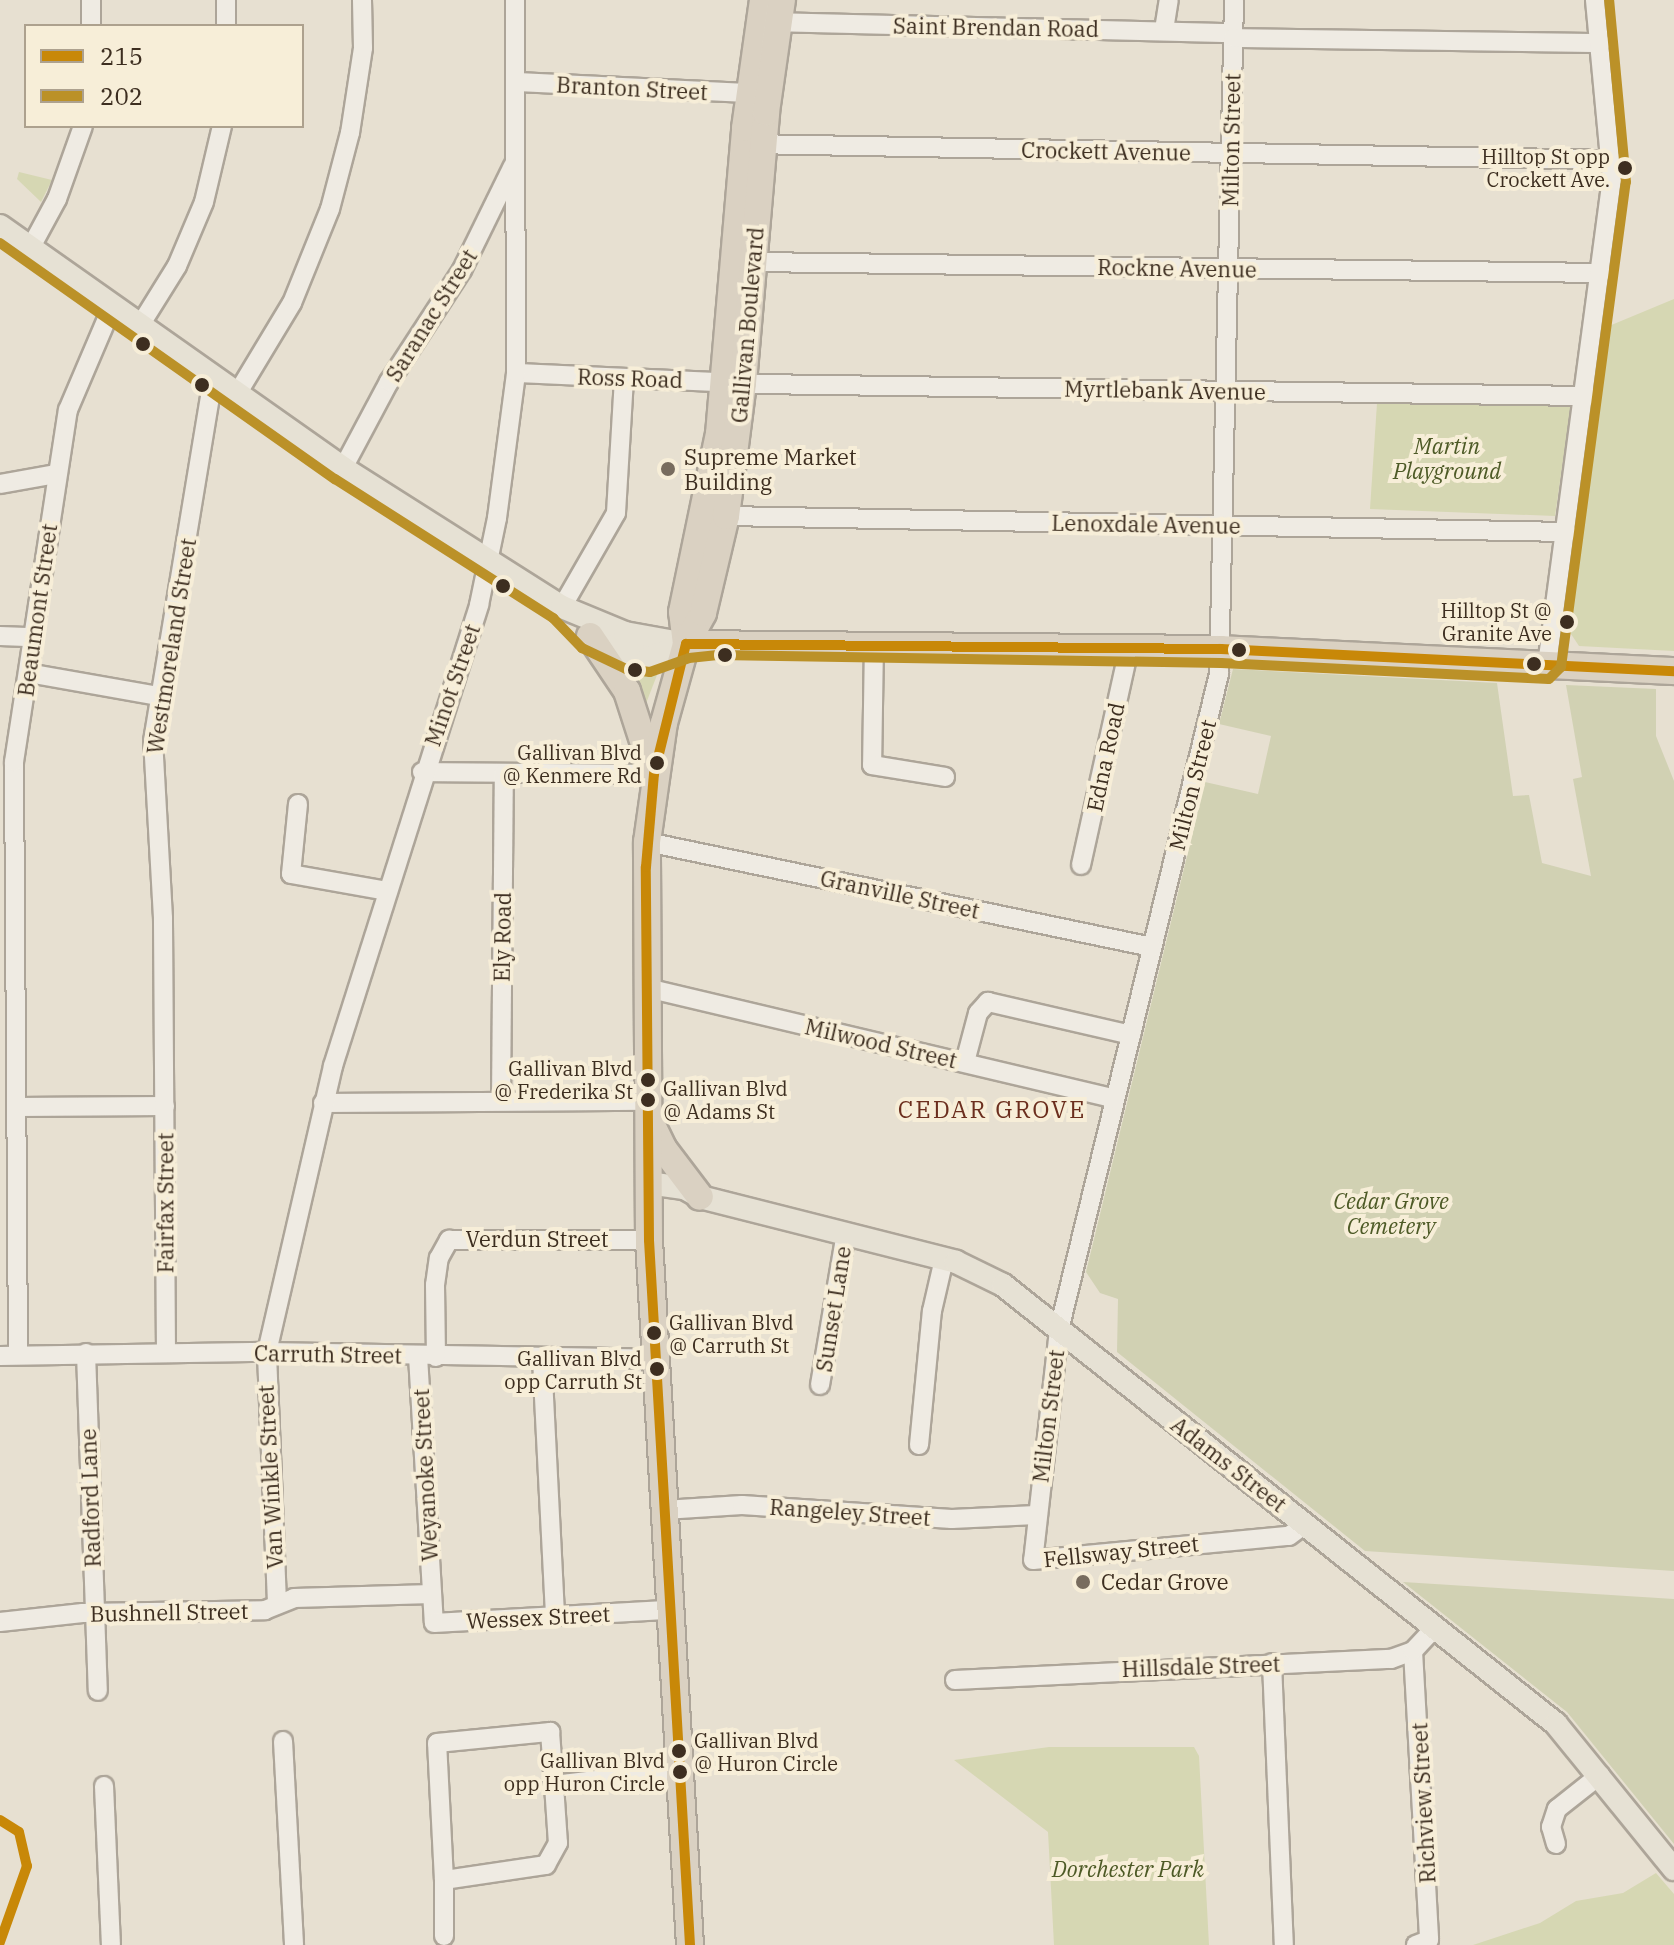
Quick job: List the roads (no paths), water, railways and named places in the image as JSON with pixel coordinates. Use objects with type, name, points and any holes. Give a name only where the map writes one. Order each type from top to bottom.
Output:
[{"type":"highway","name":"Gallivan Boulevard","points":[[686,644],[682,612],[734,383],[752,262],[753,144],[749,93],[771,11]]},
{"type":"highway","name":"Gallivan Boulevard","points":[[690,1945],[649,1240],[647,842],[654,774],[686,644],[703,613],[726,516],[753,144],[771,11]]},
{"type":"highway","points":[[590,636],[627,691],[654,774]]},
{"type":"highway","points":[[686,644],[874,643],[1221,649],[1674,671]]},
{"type":"highway","points":[[648,1108],[663,1148],[700,1197]]},
{"type":"main road","points":[[0,226],[343,468],[562,607],[625,633],[686,644]]},
{"type":"main road","points":[[562,607],[590,636],[613,650],[648,658],[686,644]]},
{"type":"main road","name":"Adams Street","points":[[648,1192],[684,1188],[700,1197],[944,1259],[1003,1285],[1556,1724],[1674,1869]]},
{"type":"street","points":[[91,0],[91,24]]},
{"type":"street","points":[[226,0],[226,24]]},
{"type":"street","points":[[237,394],[292,303],[330,209],[350,133],[363,48],[362,0]]},
{"type":"street","name":"Minot Street","points":[[267,1352],[323,1103],[422,772],[479,605],[488,559],[516,373],[515,0]]},
{"type":"street","points":[[1164,30],[1169,0]]},
{"type":"street","name":"Milton Street","points":[[1033,1555],[1059,1330],[1221,649],[1234,0]]},
{"type":"street","points":[[1547,665],[1587,396],[1612,160],[1595,0]]},
{"type":"street","name":"Saint Brendan Road","points":[[771,11],[1233,36],[1601,43]]},
{"type":"street","name":"Branton Street","points":[[516,82],[749,93]]},
{"type":"street","points":[[31,247],[57,199],[82,128]]},
{"type":"street","points":[[139,327],[177,266],[204,202],[222,128]]},
{"type":"street","name":"Crockett Avenue","points":[[753,144],[1612,160]]},
{"type":"street","name":"Saranac Street","points":[[343,468],[389,382],[462,270],[515,160]]},
{"type":"street","name":"Rockne Avenue","points":[[752,262],[1601,273]]},
{"type":"street","name":"Beaumont Street","points":[[9,1355],[8,1188],[17,1107],[8,1046],[7,762],[28,673],[68,410],[112,307]]},
{"type":"street","name":"Ross Road","points":[[516,373],[734,383]]},
{"type":"street","points":[[562,607],[616,513],[624,378]]},
{"type":"street","name":"Westmoreland Street","points":[[165,1106],[163,918],[153,777],[159,696],[210,397],[218,381]]},
{"type":"street","name":"Myrtlebank Avenue","points":[[734,383],[1587,396]]},
{"type":"street","points":[[0,484],[56,474]]},
{"type":"street","name":"Lenoxdale Avenue","points":[[726,516],[1567,532]]},
{"type":"street","points":[[0,636],[33,637]]},
{"type":"street","points":[[874,643],[872,765],[945,777]]},
{"type":"street","name":"Edna Road","points":[[1081,865],[1129,648]]},
{"type":"street","points":[[28,673],[159,696]]},
{"type":"street","points":[[422,772],[654,774]]},
{"type":"street","name":"Ely Road","points":[[501,1101],[504,774]]},
{"type":"street","points":[[298,804],[291,874],[387,891]]},
{"type":"street","name":"Granville Street","points":[[647,842],[1152,947]]},
{"type":"street","name":"Milwood Street","points":[[647,988],[1115,1099]]},
{"type":"street","points":[[965,1062],[978,1013],[988,1002],[1131,1035]]},
{"type":"street","points":[[323,1103],[501,1101],[648,1108]]},
{"type":"street","name":"Fairfax Street","points":[[17,1107],[165,1106],[166,1353]]},
{"type":"street","name":"Sunset Lane","points":[[820,1385],[846,1233]]},
{"type":"street","name":"Verdun Street","points":[[427,1356],[439,1258],[449,1240],[649,1240]]},
{"type":"street","points":[[919,1445],[932,1311],[944,1259]]},
{"type":"street","name":"Carruth Street","points":[[9,1355],[267,1352],[656,1359]]},
{"type":"street","name":"Van Winkle Street","points":[[267,1352],[277,1603]]},
{"type":"street","name":"Radford Lane","points":[[86,1353],[98,1691]]},
{"type":"street","name":"Weyanoke Street","points":[[427,1356],[432,1594]]},
{"type":"street","points":[[542,1358],[555,1616]]},
{"type":"street","name":"Rangeley Street","points":[[664,1510],[742,1505],[952,1519],[1036,1515]]},
{"type":"street","name":"Fellsway Street","points":[[1033,1555],[1040,1562],[1289,1536],[1305,1524]]},
{"type":"street","name":"Bushnell Street","points":[[0,1622],[93,1615],[265,1610],[277,1603],[432,1594]]},
{"type":"street","name":"Wessex Street","points":[[432,1594],[434,1623],[670,1610]]},
{"type":"street","points":[[1413,1651],[1435,1627]]},
{"type":"street","name":"Hillsdale Street","points":[[955,1680],[1391,1659],[1413,1651]]},
{"type":"street","name":"Richview Street","points":[[1413,1651],[1429,1940],[1416,1945]]},
{"type":"street","points":[[1272,1663],[1284,1945]]},
{"type":"street","points":[[444,1880],[532,1871],[546,1865],[558,1843],[550,1732],[437,1743],[444,1936]]},
{"type":"street","points":[[283,1741],[294,1945]]},
{"type":"street","points":[[554,1785],[680,1770]]},
{"type":"street","points":[[1556,1844],[1551,1827],[1557,1809],[1600,1775]]},
{"type":"street","points":[[104,1786],[111,1945]]},
{"type":"place","name":"Hilltop St opp Crockett Ave.","points":[[1625,168]]},
{"type":"place","name":"Supreme Market Building","points":[[668,469]]},
{"type":"place","name":"Hilltop St @ Granite Ave","points":[[1567,622]]},
{"type":"place","name":"Gallivan Blvd @ Kenmere Rd","points":[[657,763]]},
{"type":"place","name":"Gallivan Blvd @ Frederika St","points":[[648,1080]]},
{"type":"place","name":"Gallivan Blvd @ Adams St","points":[[648,1100]]},
{"type":"place","name":"Gallivan Blvd @ Carruth St","points":[[654,1333]]},
{"type":"place","name":"Gallivan Blvd opp Carruth St","points":[[657,1369]]},
{"type":"place","name":"Cedar Grove","points":[[1083,1582]]},
{"type":"place","name":"Gallivan Blvd @ Huron Circle","points":[[679,1751]]},
{"type":"place","name":"Gallivan Blvd opp Huron Circle","points":[[680,1772]]},
{"type":"district","name":"CEDAR GROVE","points":[[992,1110]]},
{"type":"park label","name":"Martin Playground","points":[[1447,458]]},
{"type":"park label","name":"Cedar Grove Cemetery","points":[[1391,1212]]},
{"type":"park label","name":"Dorchester Park","points":[[1128,1869]]}]
